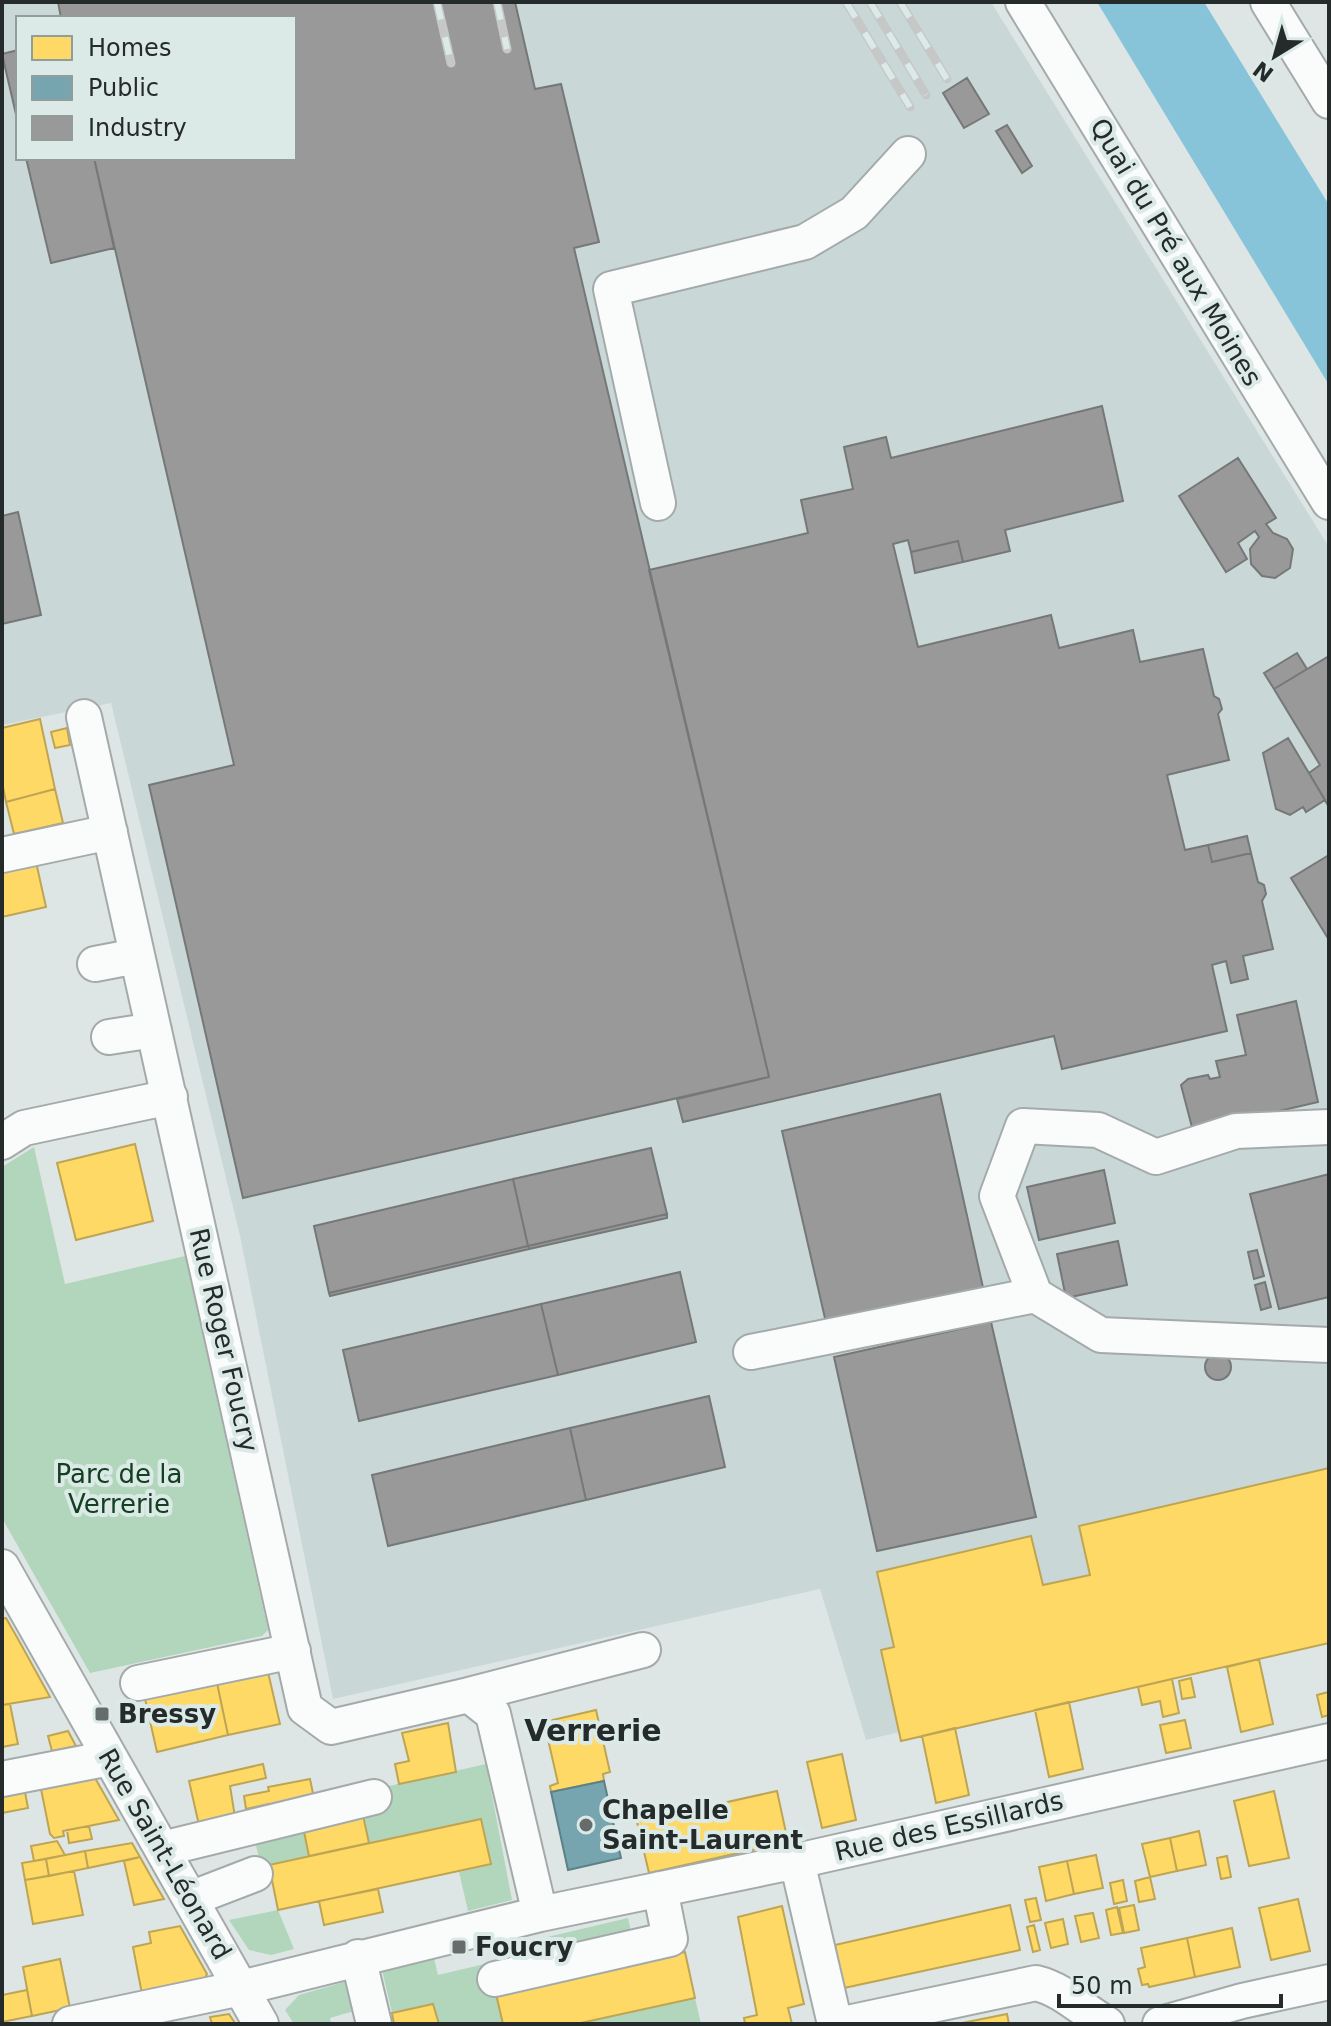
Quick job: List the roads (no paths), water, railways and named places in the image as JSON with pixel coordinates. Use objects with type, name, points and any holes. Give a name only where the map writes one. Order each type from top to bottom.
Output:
[{"type":"street","name":"Quai du Pré aux Moines","points":[[1023,2],[1329,502]]},
{"type":"street","points":[[1268,2],[1329,101]]},
{"type":"street","points":[[658,503],[611,289],[805,242],[854,213],[908,154]]},
{"type":"street","name":"Rue Roger Foucry","points":[[84,717],[305,1708],[331,1727],[643,1650]]},
{"type":"street","points":[[2,855],[110,832]]},
{"type":"street","points":[[95,964],[137,956]]},
{"type":"street","points":[[109,1037],[154,1030]]},
{"type":"street","points":[[2,1142],[24,1128],[170,1097]]},
{"type":"street","points":[[1329,1127],[1236,1131],[1156,1157],[1098,1130],[1023,1126],[997,1196],[1035,1295],[1101,1335],[1329,1345]]},
{"type":"street","points":[[751,1352],[1035,1295]]},
{"type":"street","name":"Rue Saint-Léonard","points":[[2,1567],[11,1602],[110,1758],[261,2024]]},
{"type":"street","points":[[138,1683],[293,1651]]},
{"type":"street","points":[[469,1695],[493,1714],[540,1914]]},
{"type":"street","name":"Rue des Essillards","points":[[70,2024],[241,1988],[540,1914],[797,1861],[1329,1741]]},
{"type":"street","points":[[2,1779],[110,1758]]},
{"type":"street","points":[[162,1849],[374,1797]]},
{"type":"street","points":[[797,1861],[835,2024]]},
{"type":"street","points":[[190,1899],[255,1874]]},
{"type":"street","points":[[495,1979],[670,1939],[660,1889]]},
{"type":"street","points":[[358,1957],[374,2024]]},
{"type":"street","points":[[1160,2024],[1245,2012],[1329,1982]]},
{"type":"street","points":[[843,2024],[929,2015],[1036,1983],[1058,1988],[1080,2009],[1107,2024]]},
{"type":"water","points":[[1097,2],[1204,2],[1329,205],[1329,385]]},
{"type":"railway","points":[[437,2],[451,63]]},
{"type":"railway","points":[[497,2],[507,49]]},
{"type":"railway","points":[[846,2],[910,107]]},
{"type":"railway","points":[[870,2],[926,95]]},
{"type":"railway","points":[[900,2],[947,79]]},
{"type":"place","name":"Bressy","points":[[102,1714]]},
{"type":"place","name":"Chapelle Saint-Laurent","points":[[586,1825]]},
{"type":"place","name":"Foucry","points":[[459,1947]]},
{"type":"district","name":"Verrerie","points":[[593,1730]]},
{"type":"park label","name":"Parc de la Verrerie","points":[[119,1489]]}]
